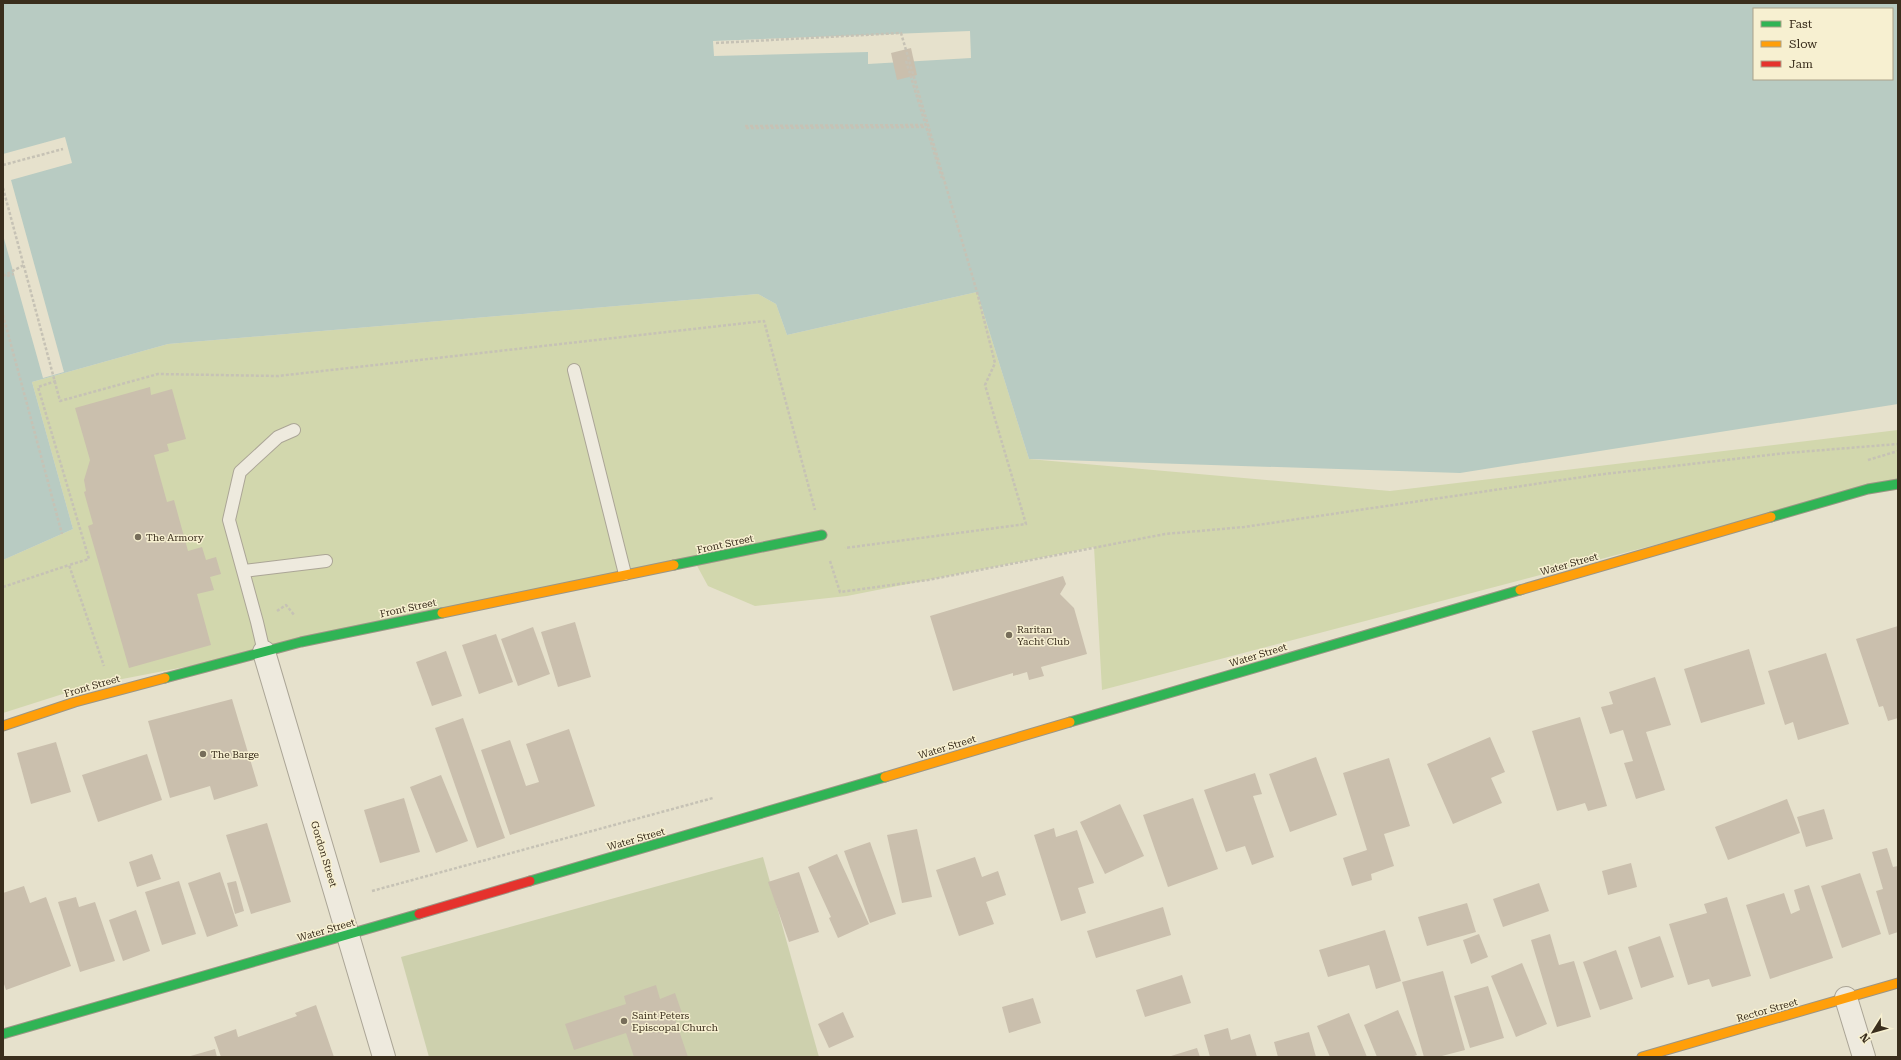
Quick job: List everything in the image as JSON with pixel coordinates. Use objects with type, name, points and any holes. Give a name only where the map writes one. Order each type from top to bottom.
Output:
[{"type":"street","name":"Water Street","points":[[3,1034],[348,935],[1429,616],[1868,489],[1898,484]]},
{"type":"street","name":"Front Street","points":[[3,726],[75,702],[301,642],[625,574],[822,535]]},
{"type":"street","name":"Gordon Street","points":[[264,652],[384,1057]]},
{"type":"street","name":"Rector Street","points":[[1642,1057],[1898,983]]},
{"type":"street","points":[[1846,998],[1864,1057]]},
{"type":"lane","points":[[574,370],[625,574]]},
{"type":"lane","points":[[264,652],[244,571],[229,520],[240,472],[278,437],[294,430]]},
{"type":"lane","points":[[244,571],[326,561]]},
{"type":"path","points":[[716,43],[901,33],[927,126]]},
{"type":"path","points":[[827,551],[1026,524],[985,385],[995,363],[977,292],[906,61]]},
{"type":"path","points":[[746,127],[927,126]]},
{"type":"path","points":[[3,165],[63,149]]},
{"type":"path","points":[[3,188],[56,381],[60,401],[158,374],[278,376],[764,321],[822,535],[840,592],[928,580],[1165,534],[1244,527],[1596,475],[1786,453],[1898,444]]},
{"type":"path","points":[[3,277],[24,265]]},
{"type":"path","points":[[3,277],[14,274]]},
{"type":"path","points":[[3,315],[62,534]]},
{"type":"path","points":[[3,587],[89,559],[38,387],[56,381]]},
{"type":"path","points":[[69,565],[105,670]]},
{"type":"path","points":[[257,622],[286,605],[295,617]]},
{"type":"green space","points":[[977,292],[1029,459],[1390,491],[1898,430],[1898,484],[1868,489],[1102,690],[1094,547],[847,596],[755,606],[708,586],[695,562],[263,652],[91,685],[3,713],[3,560],[73,529],[32,382],[168,344],[758,294],[776,304],[787,335]]},
{"type":"green space","points":[[763,857],[819,1057],[429,1057],[401,957]]},
{"type":"shaded area","points":[[3,3],[1898,3],[1898,404],[1460,473],[1029,459],[977,292],[787,335],[776,304],[758,294],[168,344],[32,382],[73,529],[3,560]]},
{"type":"pier","points":[[970,31],[971,58],[868,64],[868,52],[714,56],[713,41]]},
{"type":"pier","points":[[65,137],[72,163],[11,180],[64,372],[43,378],[3,235],[3,154]]},
{"type":"building","points":[[911,48],[917,75],[897,80],[891,53]]},
{"type":"building","name":"The Armory","points":[[150,387],[151,395],[172,389],[186,439],[167,444],[169,451],[154,455],[167,502],[174,500],[188,551],[202,547],[206,560],[216,557],[221,574],[210,577],[214,590],[197,594],[211,645],[129,668],[88,526],[93,524],[84,492],[86,491],[84,480],[90,460],[75,408]]},
{"type":"building","name":"Raritan Yacht Club","points":[[1063,576],[1066,584],[1060,594],[1074,608],[1087,654],[1041,667],[1044,676],[1029,680],[1027,672],[1013,676],[1013,673],[953,691],[930,616]]},
{"type":"building","points":[[575,622],[591,677],[558,687],[541,632]]},
{"type":"building","points":[[1898,626],[1898,718],[1888,721],[1883,706],[1879,707],[1856,639]]},
{"type":"building","points":[[533,627],[550,674],[518,686],[501,639]]},
{"type":"building","points":[[496,634],[513,682],[479,694],[462,645]]},
{"type":"building","points":[[1749,649],[1765,704],[1701,723],[1684,669]]},
{"type":"building","points":[[446,651],[462,696],[432,706],[416,662]]},
{"type":"building","points":[[1826,653],[1849,724],[1798,740],[1793,722],[1785,725],[1768,671]]},
{"type":"building","points":[[1655,677],[1671,725],[1646,732],[1665,790],[1636,799],[1624,763],[1633,761],[1623,730],[1610,734],[1601,707],[1613,704],[1609,692]]},
{"type":"building","name":"The Barge","points":[[232,699],[258,786],[214,800],[210,786],[170,798],[148,721]]},
{"type":"building","points":[[1580,717],[1607,806],[1588,811],[1585,803],[1557,811],[1532,731]]},
{"type":"building","points":[[463,718],[505,838],[477,848],[435,728]]},
{"type":"building","points":[[569,729],[595,806],[510,835],[481,750],[510,740],[526,786],[539,782],[526,744]]},
{"type":"building","points":[[1490,737],[1505,772],[1491,778],[1502,803],[1453,824],[1427,764]]},
{"type":"building","points":[[56,742],[71,792],[31,804],[17,753]]},
{"type":"building","points":[[147,754],[162,800],[98,822],[82,775]]},
{"type":"building","points":[[1316,757],[1337,815],[1290,832],[1269,774]]},
{"type":"building","points":[[1389,758],[1410,826],[1384,834],[1394,866],[1371,874],[1372,880],[1352,886],[1343,858],[1367,850],[1343,773]]},
{"type":"building","points":[[1255,773],[1262,794],[1253,796],[1274,857],[1252,865],[1245,846],[1226,852],[1204,790]]},
{"type":"building","points":[[441,775],[468,841],[436,853],[410,787]]},
{"type":"building","points":[[404,798],[420,852],[380,863],[364,810]]},
{"type":"building","points":[[1193,798],[1218,869],[1168,887],[1143,815]]},
{"type":"building","points":[[1787,799],[1800,833],[1728,860],[1715,827]]},
{"type":"building","points":[[1120,804],[1144,856],[1105,874],[1080,822]]},
{"type":"building","points":[[1824,809],[1833,839],[1806,847],[1797,817]]},
{"type":"building","points":[[267,823],[291,902],[251,914],[226,835]]},
{"type":"building","points":[[1054,828],[1056,837],[1077,830],[1094,883],[1078,888],[1086,913],[1061,921],[1034,835]]},
{"type":"building","points":[[917,829],[932,897],[902,903],[887,835]]},
{"type":"building","points":[[870,842],[896,914],[870,923],[844,851]]},
{"type":"building","points":[[1887,848],[1893,867],[1898,866],[1898,932],[1889,935],[1876,891],[1883,889],[1872,852]]},
{"type":"building","points":[[152,854],[161,879],[137,887],[129,862]]},
{"type":"building","points":[[837,854],[869,924],[838,938],[829,918],[831,917],[808,867]]},
{"type":"building","points":[[975,857],[982,877],[998,871],[1006,895],[986,902],[994,924],[959,936],[936,870]]},
{"type":"building","points":[[1631,863],[1637,887],[1608,895],[1602,871]]},
{"type":"building","points":[[220,872],[238,926],[207,937],[188,883]]},
{"type":"building","points":[[799,872],[819,932],[789,942],[768,882]]},
{"type":"building","points":[[1860,873],[1881,934],[1842,948],[1821,886]]},
{"type":"building","points":[[179,881],[196,934],[162,945],[145,892]]},
{"type":"building","points":[[236,881],[244,911],[235,914],[227,883]]},
{"type":"building","points":[[1539,883],[1549,911],[1503,927],[1493,899]]},
{"type":"building","points":[[1809,885],[1833,958],[1770,979],[1746,905],[1784,893],[1791,914],[1800,910],[1794,890]]},
{"type":"building","points":[[24,886],[30,903],[46,897],[71,966],[6,990],[3,981],[3,893]]},
{"type":"building","points":[[76,897],[79,907],[95,902],[115,961],[80,972],[58,902]]},
{"type":"building","points":[[1727,897],[1751,976],[1712,987],[1709,979],[1688,985],[1669,924],[1707,913],[1704,904]]},
{"type":"building","points":[[1467,903],[1476,932],[1427,946],[1418,917]]},
{"type":"building","points":[[1163,907],[1171,935],[1096,958],[1087,931]]},
{"type":"building","points":[[136,910],[150,951],[123,961],[109,920]]},
{"type":"building","points":[[1385,930],[1401,981],[1376,989],[1369,965],[1328,977],[1319,950]]},
{"type":"building","points":[[1479,934],[1488,957],[1471,964],[1463,940]]},
{"type":"building","points":[[1550,934],[1559,965],[1574,961],[1591,1017],[1557,1027],[1531,940]]},
{"type":"building","points":[[1660,936],[1674,977],[1641,988],[1628,947]]},
{"type":"building","points":[[1616,950],[1633,999],[1600,1010],[1583,962]]},
{"type":"building","points":[[1522,963],[1547,1024],[1516,1037],[1491,976]]},
{"type":"building","points":[[1443,971],[1465,1050],[1438,1057],[1424,1057],[1402,982]]},
{"type":"building","points":[[1182,975],[1191,1003],[1145,1017],[1136,990]]},
{"type":"building","name":"Saint Peters Episcopal Church","points":[[656,985],[660,999],[675,993],[683,1016],[675,1019],[688,1057],[634,1057],[626,1033],[574,1050],[565,1024],[626,1004],[624,996]]},
{"type":"building","points":[[1488,986],[1504,1038],[1470,1048],[1454,996]]},
{"type":"building","points":[[1033,998],[1041,1023],[1009,1033],[1002,1007]]},
{"type":"building","points":[[316,1005],[334,1057],[221,1057],[214,1037],[236,1029],[238,1037],[297,1016],[295,1013]]},
{"type":"building","points":[[1398,1010],[1417,1055],[1411,1057],[1377,1057],[1364,1025]]},
{"type":"building","points":[[843,1012],[854,1037],[829,1048],[818,1024]]},
{"type":"building","points":[[1349,1013],[1367,1057],[1330,1057],[1317,1026]]},
{"type":"building","points":[[1228,1028],[1231,1040],[1250,1034],[1257,1057],[1210,1057],[1204,1035]]},
{"type":"building","points":[[1309,1032],[1316,1057],[1278,1057],[1274,1042]]},
{"type":"building","points":[[1197,1048],[1200,1057],[1171,1057],[1171,1056]]},
{"type":"building","points":[[215,1049],[217,1057],[187,1057]]},
{"type":"traffic: fast","points":[[1771,517],[1868,489],[1898,484]]},
{"type":"traffic: fast","points":[[674,565],[822,535]]},
{"type":"traffic: fast","points":[[1070,722],[1520,590]]},
{"type":"traffic: fast","points":[[165,678],[301,642],[442,613]]},
{"type":"traffic: fast","points":[[530,881],[885,777]]},
{"type":"traffic: fast","points":[[3,1034],[419,914]]},
{"type":"traffic: slow","points":[[1520,590],[1771,517]]},
{"type":"traffic: slow","points":[[442,613],[674,565]]},
{"type":"traffic: slow","points":[[3,726],[75,702],[165,678]]},
{"type":"traffic: slow","points":[[885,777],[1070,722]]},
{"type":"traffic: slow","points":[[1642,1057],[1898,983]]},
{"type":"traffic: jam","points":[[419,914],[530,881]]},
{"type":"place","name":"The Armory","points":[[138,537]]},
{"type":"place","name":"Raritan Yacht Club","points":[[1009,635]]},
{"type":"place","name":"The Barge","points":[[203,754]]},
{"type":"place","name":"Saint Peters Episcopal Church","points":[[624,1021]]}]
